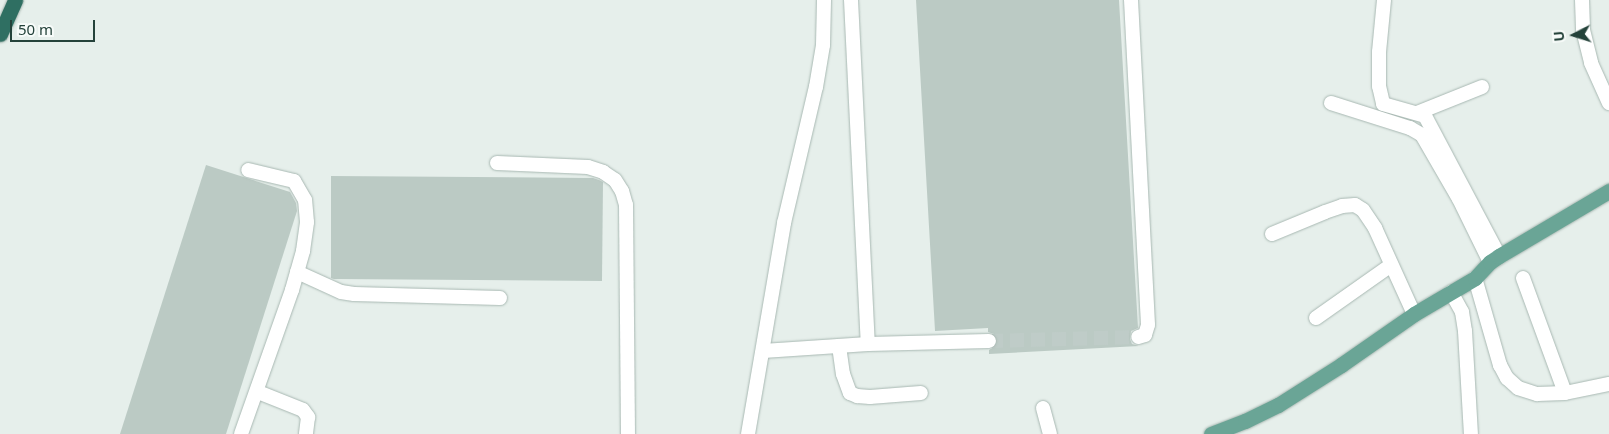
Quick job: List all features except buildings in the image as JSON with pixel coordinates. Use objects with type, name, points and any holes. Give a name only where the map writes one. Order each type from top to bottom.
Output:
[{"type":"highway","points":[[0,34],[15,0]]},
{"type":"main road","points":[[1213,434],[1278,405],[1341,365],[1414,314],[1475,278],[1494,259],[1609,191]]},
{"type":"street","points":[[748,434],[789,199],[816,87],[822,46],[824,0]]},
{"type":"street","points":[[851,0],[868,344]]},
{"type":"street","points":[[1131,0],[1148,325],[1145,335],[1138,337]]},
{"type":"street","points":[[1384,0],[1379,52],[1381,98],[1383,104],[1417,113],[1424,116],[1430,124],[1494,259]]},
{"type":"street","points":[[1582,0],[1583,30],[1589,55],[1609,103]]},
{"type":"street","points":[[1417,113],[1482,87]]},
{"type":"street","points":[[1331,103],[1410,128],[1422,135],[1494,259]]},
{"type":"street","points":[[497,164],[588,166],[603,172],[615,180],[622,191],[626,205],[628,434]]},
{"type":"street","points":[[241,434],[258,392],[297,272],[303,251],[307,222],[305,200],[301,190],[294,181],[248,170]]},
{"type":"street","points":[[1272,234],[1342,206],[1354,205],[1363,210],[1375,228],[1414,314]]},
{"type":"street","points":[[1316,318],[1392,265]]},
{"type":"street","points":[[297,272],[341,292],[354,294],[500,298]]},
{"type":"street","points":[[1475,278],[1500,366],[1507,378],[1518,388],[1537,394],[1565,393],[1609,384]]},
{"type":"street","points":[[1523,278],[1565,393]]},
{"type":"street","points":[[1451,292],[1462,312],[1465,330],[1471,434]]},
{"type":"street","points":[[763,351],[868,344],[988,342]]},
{"type":"street","points":[[839,346],[843,374],[850,393],[857,396],[870,397],[921,393]]},
{"type":"street","points":[[258,392],[303,410],[308,417],[306,434]]},
{"type":"street","points":[[1043,408],[1050,434]]},
{"type":"tunnel","points":[[989,341],[1138,337]]}]
